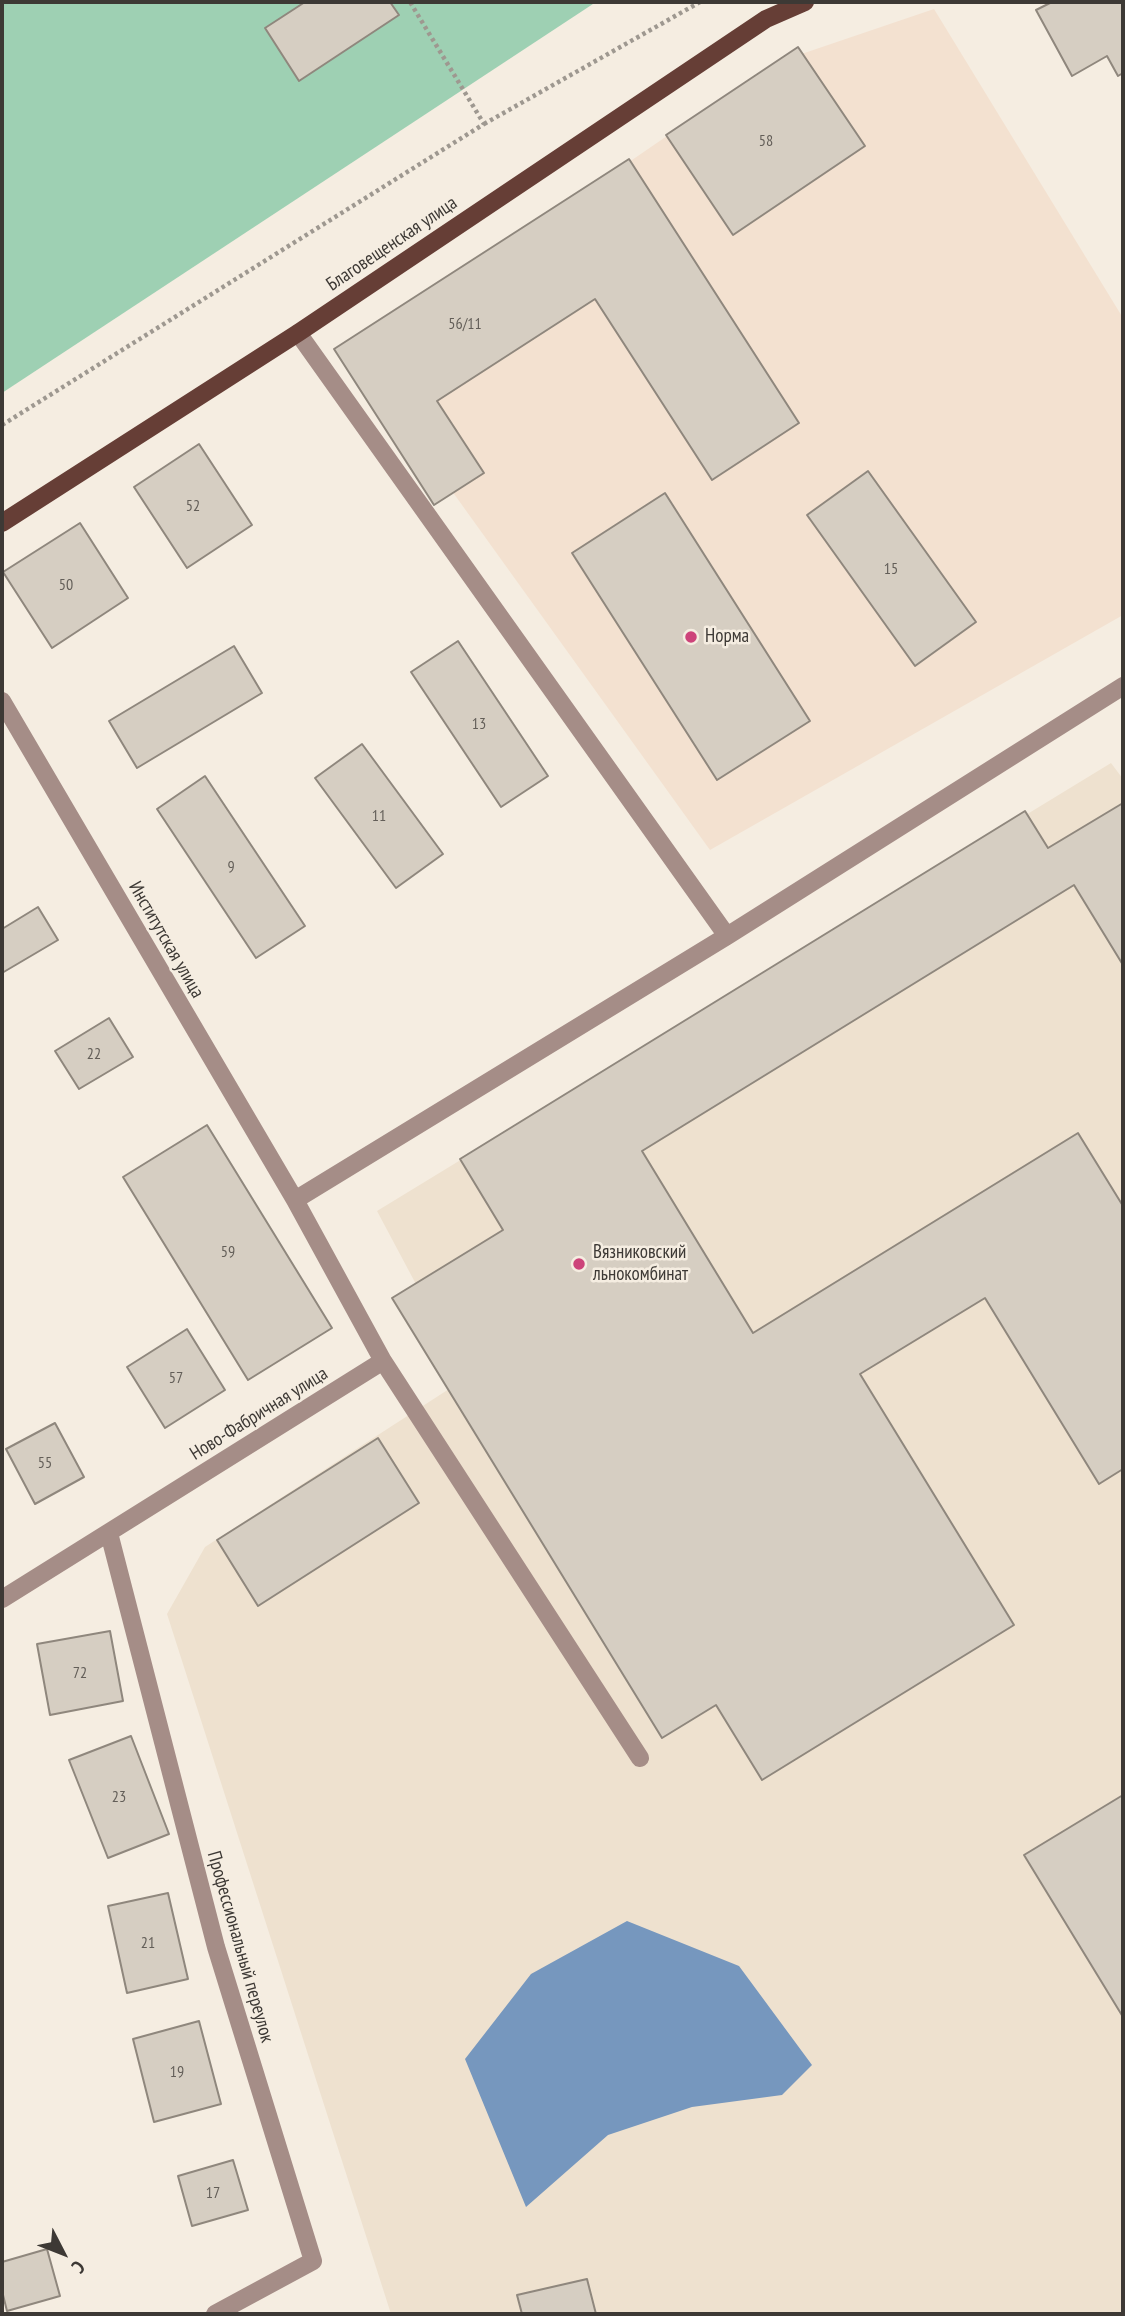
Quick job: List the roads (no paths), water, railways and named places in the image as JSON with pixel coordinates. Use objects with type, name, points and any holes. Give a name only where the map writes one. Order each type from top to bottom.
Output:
[{"type":"main road","name":"Благовещенская улица","points":[[2,523],[298,332],[766,19],[805,2]]},
{"type":"street","points":[[298,332],[727,936]]},
{"type":"street","points":[[640,1758],[383,1361],[295,1200],[727,936],[1123,686]]},
{"type":"street","name":"Институтская улица","points":[[2,701],[295,1200]]},
{"type":"street","name":"Ново-Фабричная улица","points":[[2,1600],[383,1361]]},
{"type":"street","name":"Профессиональный переулок","points":[[109,1533],[216,1947],[313,2261],[215,2314]]},
{"type":"water","points":[[627,1921],[739,1966],[812,2065],[782,2095],[692,2107],[608,2135],[526,2207],[465,2059],[531,1974]]},
{"type":"place","name":"Норма","points":[[691,637]]},
{"type":"place","name":"Вязниковский льнокомбинат","points":[[579,1264]]}]
